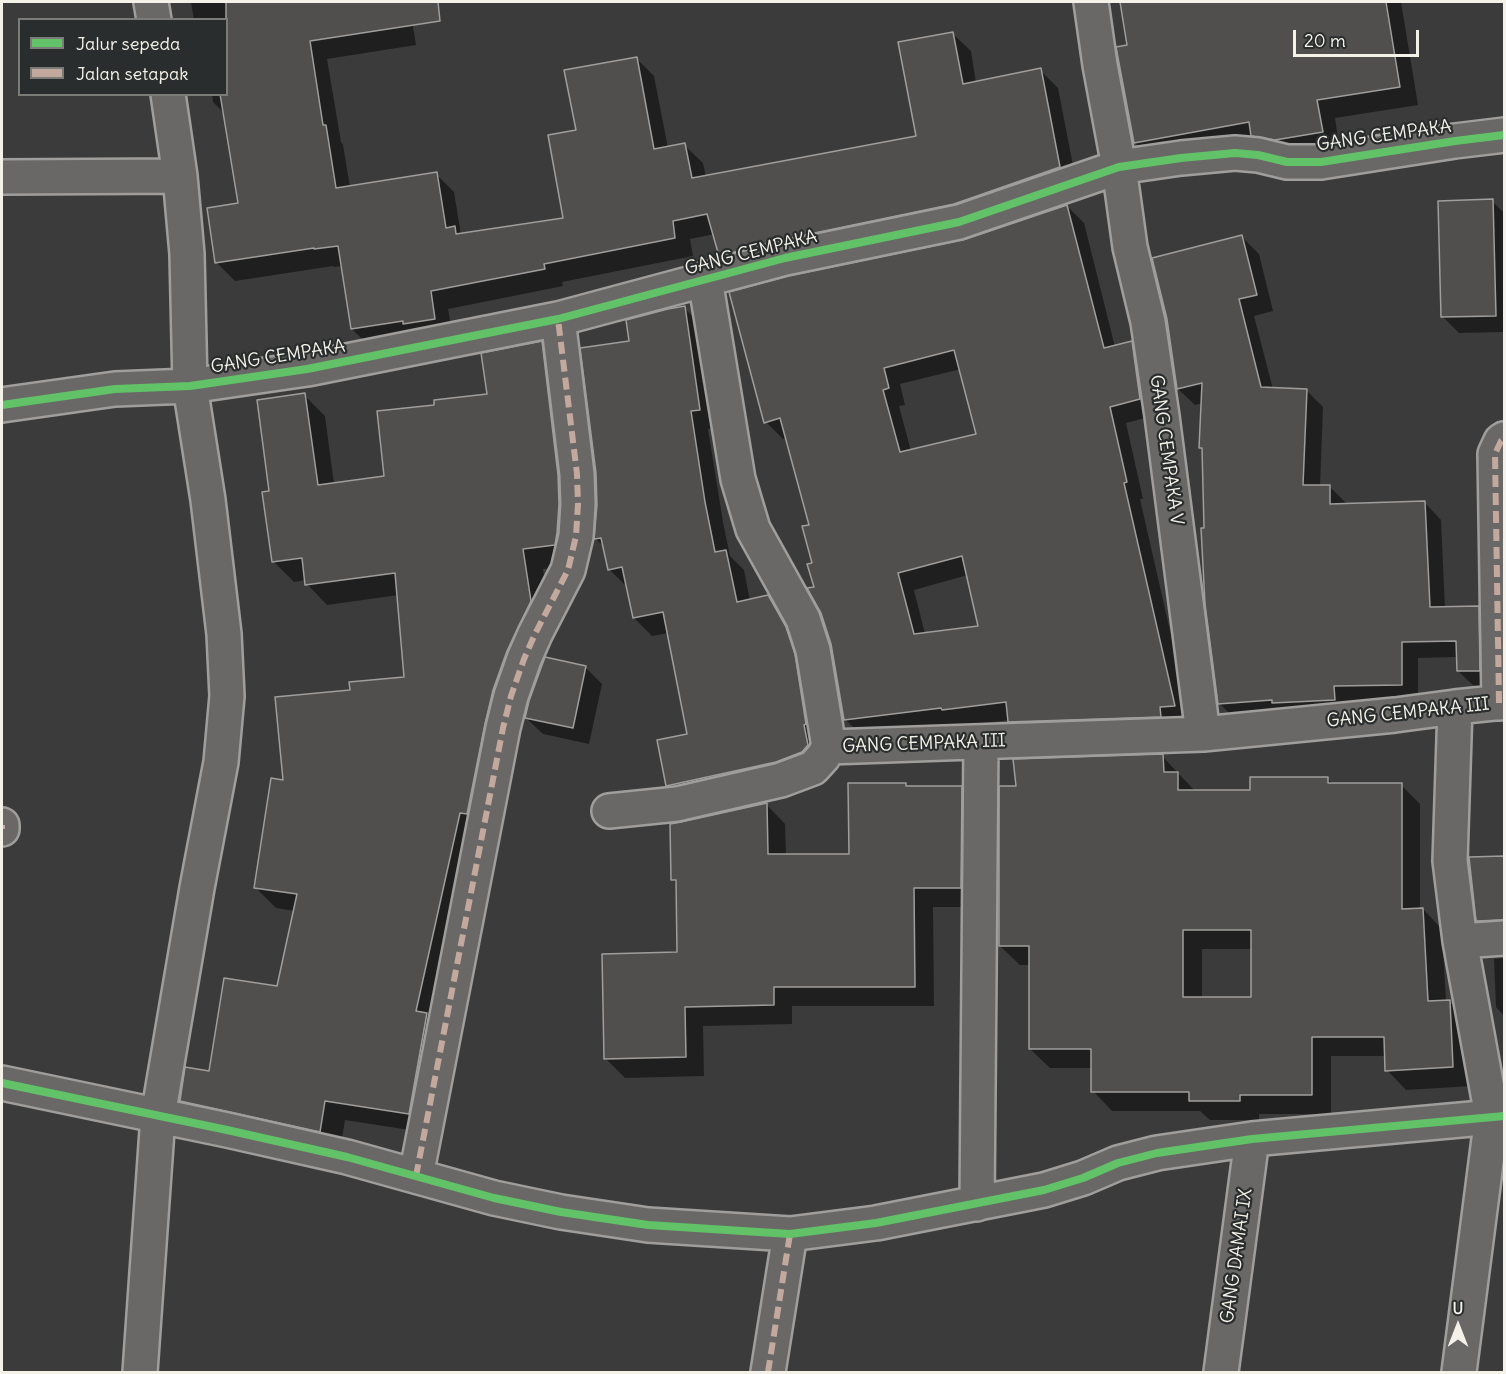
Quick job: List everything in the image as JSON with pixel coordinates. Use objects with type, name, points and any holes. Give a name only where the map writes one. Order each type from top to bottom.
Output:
[{"type":"street","points":[[151,2],[154,18]]},
{"type":"street","name":"GANG CEMPAKA V","points":[[1091,2],[1130,247],[1148,322],[1203,734]]},
{"type":"street","points":[[140,1372],[158,1116],[196,888],[221,762],[226,696],[224,634],[208,500],[190,386],[187,254],[180,176],[168,96]]},
{"type":"street","name":"GANG CEMPAKA","points":[[2,405],[115,389],[190,386],[307,369],[558,319],[785,258],[959,222],[1119,167],[1235,153],[1258,155],[1287,162],[1321,162],[1504,135]]},
{"type":"street","points":[[2,177],[180,176]]},
{"type":"street","name":"GANG CEMPAKA III","points":[[705,279],[738,479],[753,529],[803,619],[813,650],[829,747],[1203,734],[1502,702]]},
{"type":"street","points":[[416,1176],[503,728],[524,659],[568,570],[576,536],[577,474],[558,319]]},
{"type":"street","points":[[1502,702],[1495,454],[1504,439]]},
{"type":"street","points":[[1455,707],[1450,861],[1460,941],[1498,1116],[1459,1372]]},
{"type":"street","points":[[977,1204],[981,742]]},
{"type":"street","points":[[609,811],[676,804],[781,780],[813,768],[829,747]]},
{"type":"street","points":[[1460,941],[1504,939]]},
{"type":"street","points":[[2,1083],[346,1157],[494,1198],[561,1212],[648,1225],[790,1234],[876,1223],[1044,1190],[1083,1178],[1118,1163],[1157,1153],[1252,1139],[1498,1116]]},
{"type":"street","name":"GANG DAMAI IX","points":[[1221,1372],[1252,1139]]},
{"type":"street","points":[[768,1372],[790,1234]]},
{"type":"building","points":[[226,2],[438,2],[440,21],[310,41],[323,125],[326,125],[336,188],[437,172],[446,228],[455,226],[456,234],[563,218],[548,135],[576,130],[564,70],[637,57],[654,149],[685,143],[692,178],[916,136],[898,42],[953,32],[963,84],[1041,68],[1060,167],[954,204],[781,240],[719,256],[707,214],[673,221],[675,238],[544,264],[545,269],[431,291],[435,319],[351,329],[338,246],[215,263],[207,208],[238,203],[220,96],[228,96],[228,18],[226,18]]},
{"type":"building","points":[[1120,2],[1386,2],[1400,87],[1317,100],[1323,132],[1275,140],[1251,136],[1249,122],[1134,143],[1116,47],[1127,45]]},
{"type":"building","points":[[1493,199],[1496,316],[1441,317],[1438,201]]},
{"type":"building","points":[[1067,205],[1104,348],[1132,341],[1140,399],[1110,407],[1127,482],[1124,483],[1175,706],[1160,707],[1161,717],[1008,722],[1006,702],[844,720],[831,644],[821,613],[807,588],[814,587],[807,564],[812,563],[802,526],[809,525],[780,418],[764,423],[729,292],[789,276],[963,240]],"holes":[[[954,350],[976,434],[900,452],[883,390],[889,388],[884,368]],[[962,556],[978,626],[914,634],[898,573]]]},
{"type":"building","points":[[1242,235],[1257,295],[1239,299],[1261,387],[1307,389],[1303,485],[1330,485],[1330,504],[1425,501],[1430,607],[1479,606],[1480,671],[1457,671],[1456,641],[1402,642],[1402,685],[1334,686],[1335,700],[1272,703],[1272,700],[1218,704],[1205,604],[1201,528],[1204,528],[1202,448],[1199,448],[1202,383],[1177,389],[1167,319],[1152,258]]},
{"type":"building","points":[[685,306],[700,410],[691,411],[715,552],[726,550],[737,602],[768,595],[786,627],[795,654],[808,745],[802,752],[776,762],[666,786],[657,740],[687,734],[663,612],[633,618],[622,567],[608,570],[601,538],[594,539],[597,505],[596,473],[580,348],[629,341],[626,320]]},
{"type":"building","points":[[542,341],[558,475],[559,504],[555,545],[523,549],[531,601],[507,651],[493,690],[467,814],[460,813],[416,1011],[427,1013],[409,1114],[325,1101],[320,1132],[180,1101],[185,1067],[209,1071],[224,978],[277,986],[297,894],[254,888],[271,778],[283,780],[275,697],[350,690],[349,682],[404,677],[395,573],[305,585],[302,558],[272,562],[262,492],[269,491],[257,400],[305,393],[318,485],[384,476],[377,411],[434,405],[434,400],[487,394],[481,353]]},
{"type":"building","points":[[545,657],[586,666],[573,728],[525,718]]},
{"type":"building","points":[[1163,754],[1164,772],[1178,772],[1178,790],[1250,790],[1250,777],[1328,777],[1328,783],[1402,783],[1402,909],[1423,908],[1428,1001],[1450,1000],[1453,1067],[1385,1071],[1384,1037],[1312,1037],[1312,1095],[1240,1095],[1240,1101],[1189,1101],[1189,1092],[1091,1092],[1091,1049],[1029,1049],[1029,946],[999,946],[999,786],[1016,786],[1013,759]],"holes":[[[1183,930],[1251,930],[1251,997],[1183,997]]]},
{"type":"building","points":[[848,783],[962,786],[961,888],[914,888],[915,987],[774,987],[774,1005],[685,1007],[686,1057],[604,1059],[602,954],[677,952],[676,880],[671,880],[670,824],[767,803],[768,854],[849,854]]},
{"type":"building","points":[[1504,856],[1504,920],[1476,921],[1469,857]]},
{"type":"marked path","points":[[416,1176],[503,728],[524,659],[568,570],[576,536],[577,474],[558,319]]},
{"type":"marked path","points":[[1499,703],[1495,454],[1504,439]]},
{"type":"marked path","points":[[768,1372],[790,1234]]},
{"type":"cycle path","points":[[2,405],[115,389],[190,386],[307,369],[558,319],[785,258],[959,222],[1119,167],[1235,153],[1258,155],[1287,162],[1321,162],[1504,135]]},
{"type":"cycle path","points":[[2,1083],[347,1157],[494,1198],[561,1212],[648,1225],[790,1234],[876,1223],[1044,1190],[1083,1178],[1118,1163],[1157,1153],[1252,1139],[1504,1116]]}]
